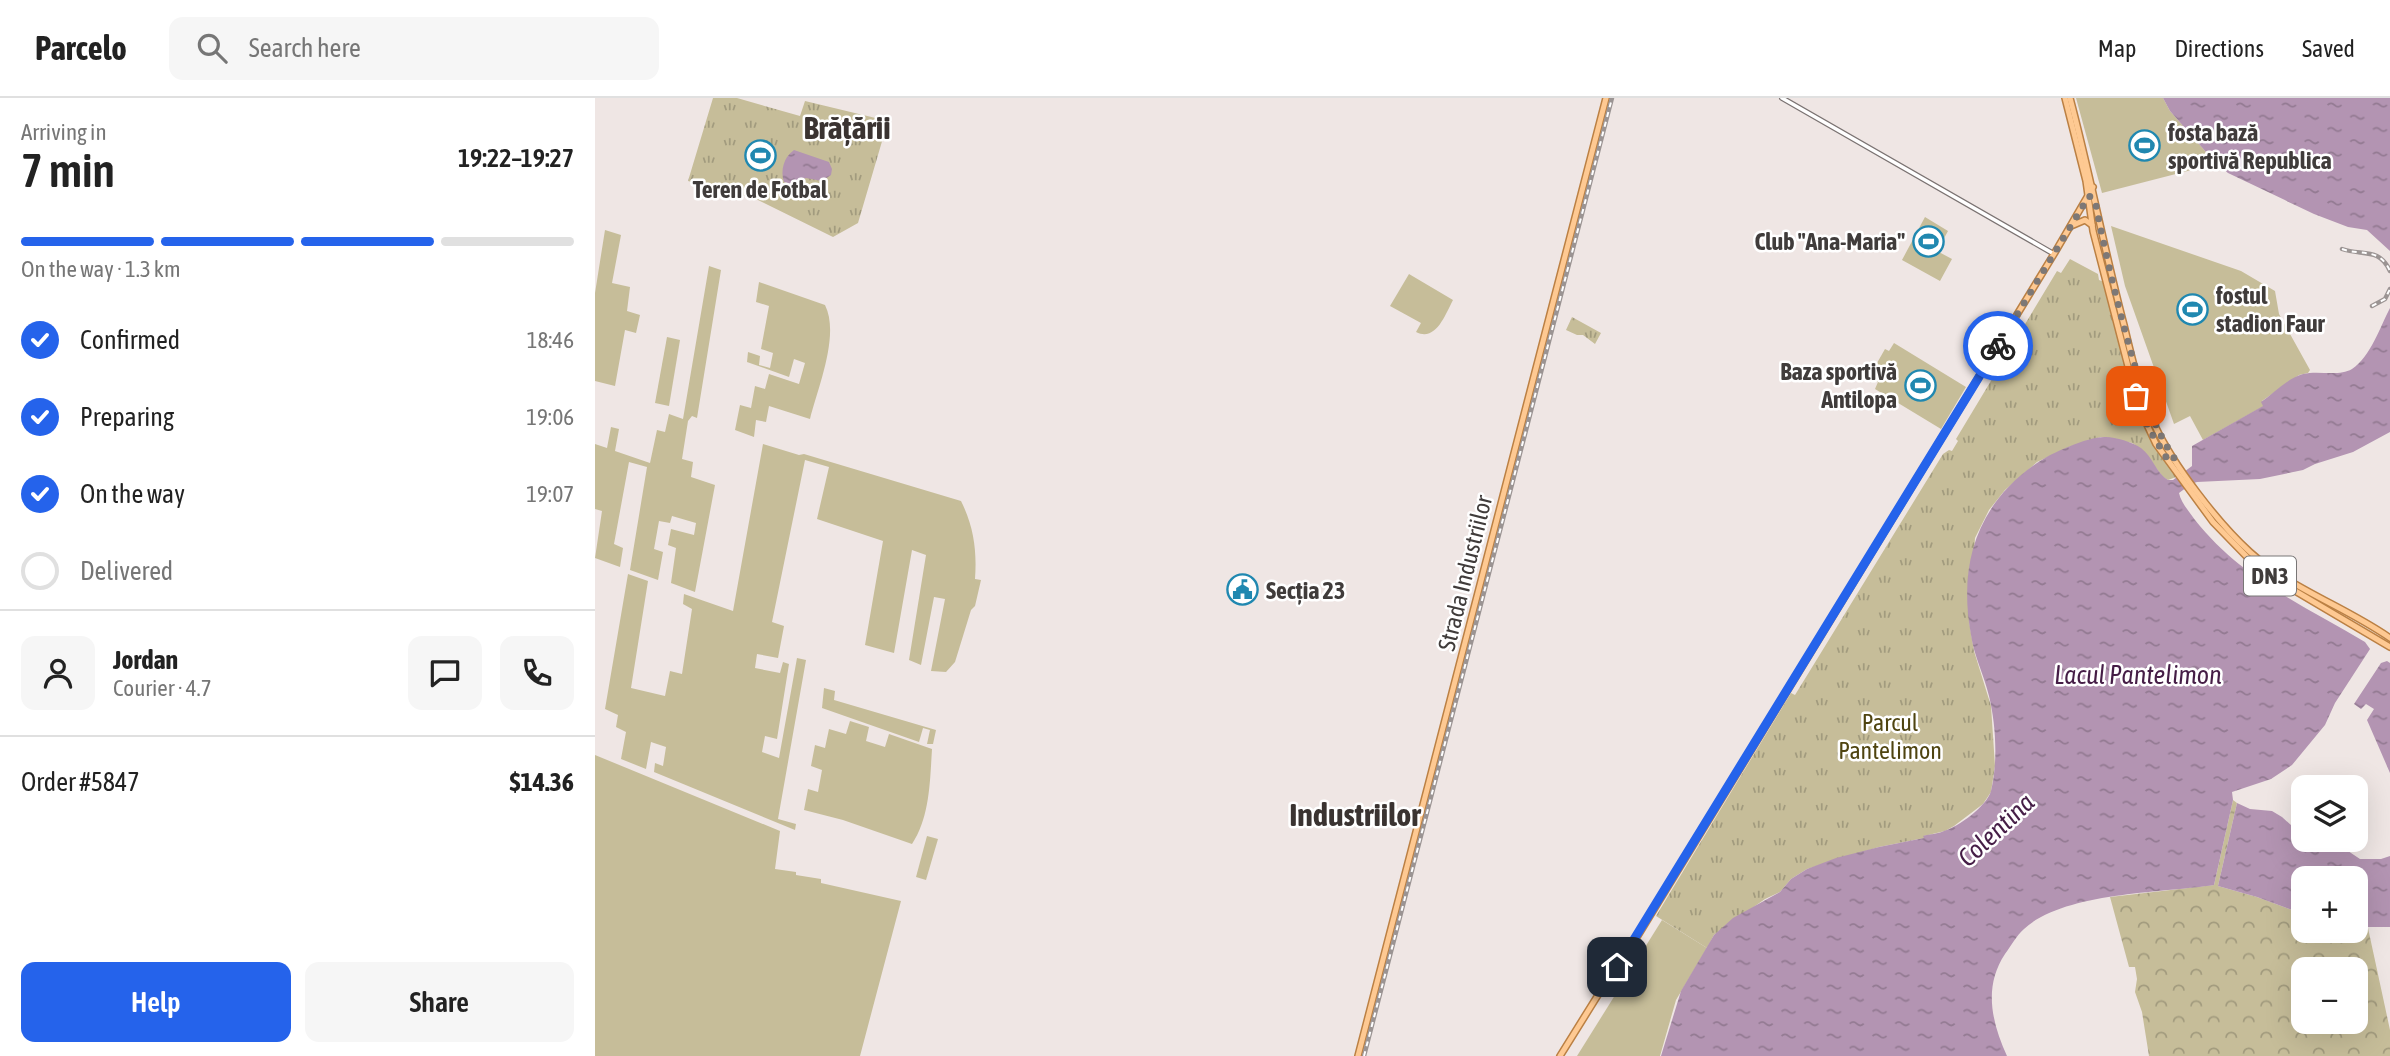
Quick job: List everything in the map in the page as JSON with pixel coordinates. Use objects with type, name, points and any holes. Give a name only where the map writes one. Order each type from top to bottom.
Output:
[{"type":"main road","name":"Strada Industriilor","points":[[1358,1056],[1605,98]]},
{"type":"main road","name":"DN3","points":[[2068,98],[2140,387],[2155,427],[2172,460]]},
{"type":"main road","name":"DN3","points":[[2068,98],[2089,196],[2092,225],[2136,396],[2149,429],[2198,498],[2247,557],[2270,576],[2389,642]]},
{"type":"main road","points":[[1560,1056],[1637,937],[2054,254],[2092,187]]},
{"type":"main road","points":[[2089,196],[2095,200]]},
{"type":"main road","points":[[2070,227],[2085,220],[2092,225]]},
{"type":"street","points":[[1782,98],[2054,254]]},
{"type":"green space","points":[[713,98],[737,98],[800,116],[805,101],[888,121],[858,223],[833,237],[756,199],[688,181]]},
{"type":"green space","name":"fosta bază sportivă Republica","points":[[2076,98],[2163,98],[2170,111],[2213,160],[2203,167],[2102,193]]},
{"type":"green space","name":"Club \"Ana-Maria\"","points":[[1925,217],[1948,231],[1937,251],[1952,259],[1940,281],[1902,260]]},
{"type":"green space","points":[[2111,226],[2241,271],[2275,291],[2279,314],[2310,370],[2308,373],[2299,375],[2262,401],[2264,406],[2203,440],[2190,416],[2174,424],[2125,286]]},
{"type":"green space","points":[[605,230],[621,235],[612,283],[630,287],[627,311],[640,315],[636,333],[625,330],[615,386],[595,381],[595,293]]},
{"type":"green space","name":"Parcul Pantelimon","points":[[2070,259],[2098,274],[2099,280],[2104,282],[2133,396],[2144,424],[2176,477],[2168,480],[2163,477],[2141,449],[2132,443],[2101,437],[2069,447],[2037,462],[2005,490],[1989,510],[1975,538],[1969,621],[1974,651],[1991,706],[1995,766],[1991,792],[1983,804],[1945,831],[1807,869],[1791,879],[1780,892],[1765,899],[1714,935],[1707,948],[1656,916],[1791,693],[1795,695],[1943,454],[1952,451],[1958,441],[1956,439],[2057,271],[2061,273]]},
{"type":"green space","points":[[709,266],[721,270],[697,418],[692,416],[688,421],[682,459],[693,462],[691,477],[715,485],[695,592],[671,583],[676,548],[668,545],[671,529],[694,535],[696,523],[672,516],[670,523],[659,521],[654,549],[663,552],[658,580],[630,570],[647,467],[629,462],[614,544],[623,548],[620,567],[595,558],[602,511],[595,509],[595,444],[607,448],[611,427],[619,429],[615,451],[650,463],[657,430],[665,432],[669,414],[683,419]]},
{"type":"green space","points":[[1409,274],[1453,300],[1439,325],[1429,333],[1416,332],[1421,323],[1390,306]]},
{"type":"green space","points":[[759,282],[825,305],[830,331],[826,361],[810,419],[769,406],[766,422],[756,420],[754,437],[735,430],[740,405],[751,408],[755,386],[765,389],[769,374],[799,384],[805,363],[794,359],[789,377],[747,362],[748,352],[760,356],[759,365],[770,368],[773,353],[761,349],[769,306],[756,302]]},
{"type":"green space","points":[[1572,317],[1601,333],[1595,344],[1583,335],[1566,330]]},
{"type":"green space","points":[[667,337],[680,340],[669,406],[655,403]]},
{"type":"green space","name":"Baza sportivă Antilopa","points":[[1894,343],[1966,387],[1941,429],[1875,389],[1878,382],[1869,377],[1885,349],[1889,351]]},
{"type":"green space","points":[[763,444],[961,501],[974,539],[975,579],[981,580],[975,606],[971,610],[955,662],[946,672],[931,671],[945,599],[934,597],[921,665],[909,660],[926,555],[912,550],[894,653],[865,645],[883,541],[817,519],[829,467],[805,460],[772,622],[784,626],[778,658],[757,654],[755,668],[780,673],[783,662],[789,664],[777,739],[765,736],[762,752],[779,758],[797,658],[806,660],[778,819],[796,824],[795,830],[654,772],[655,763],[663,766],[666,747],[651,742],[646,769],[621,759],[626,732],[616,727],[618,715],[605,709],[628,574],[648,581],[631,688],[665,696],[670,671],[682,674],[692,609],[683,604],[684,594],[733,611]]},
{"type":"green space","points":[[824,688],[835,691],[834,700],[936,730],[933,744],[927,744],[930,730],[923,728],[919,742],[822,708]]},
{"type":"green space","points":[[850,721],[869,727],[866,741],[885,747],[889,734],[932,749],[926,810],[912,844],[843,820],[804,810],[808,789],[818,792],[822,770],[811,766],[815,745],[825,748],[829,729],[846,734]]},
{"type":"green space","points":[[595,755],[780,831],[775,869],[796,872],[796,875],[821,879],[821,883],[901,901],[860,1056],[595,1056]]},
{"type":"green space","points":[[2233,800],[2237,803],[2218,886],[2291,910],[2291,943],[2368,943],[2368,928],[2390,1030],[2390,1056],[2149,1056],[2142,1012],[2135,992],[2135,967],[2129,967],[2110,897],[2214,885]]},
{"type":"green space","points":[[927,836],[938,839],[926,880],[916,877]]},
{"type":"green space","points":[[1662,920],[1707,948],[1676,1000],[1660,1056],[1577,1056]]},
{"type":"water","points":[[2163,98],[2390,98],[2390,251],[2367,230],[2348,227],[2314,214],[2228,173],[2170,111]]},
{"type":"water","points":[[794,150],[829,162],[831,175],[822,181],[806,178],[790,184],[784,182],[784,164]]},
{"type":"water","name":"Lacul Pantelimon","points":[[2390,308],[2390,432],[2353,452],[2303,470],[2260,479],[2197,482],[2179,493],[2183,504],[2195,520],[2233,559],[2296,603],[2365,642],[2370,649],[2335,703],[2325,725],[2292,765],[2271,779],[2232,792],[2233,800],[2214,885],[2088,901],[2042,917],[2024,929],[1998,967],[1992,992],[1997,1031],[2007,1056],[1661,1056],[1681,991],[1714,935],[1733,918],[1780,892],[1791,879],[1807,869],[1836,858],[1924,838],[1923,836],[1950,829],[1964,821],[1988,797],[1995,768],[1995,731],[1989,696],[1972,643],[1967,584],[1970,560],[1986,517],[2016,479],[2061,450],[2090,439],[2106,437],[2124,440],[2141,448],[2164,477],[2173,480],[2192,466],[2192,446],[2263,406],[2261,402],[2292,379],[2309,373],[2341,373],[2352,369],[2370,349]]},
{"type":"water","points":[[2381,663],[2390,663],[2390,773],[2367,720],[2374,709],[2366,704],[2361,709],[2354,704]]},
{"type":"water","points":[[2237,803],[2250,809],[2272,811],[2291,825],[2291,852],[2350,852],[2360,859],[2390,856],[2390,927],[2368,927],[2368,866],[2291,866],[2291,910],[2218,886]]},
{"type":"railway","points":[[1364,1056],[1612,98]]},
{"type":"railway","points":[[2342,249],[2375,255],[2386,263],[2390,271]]},
{"type":"railway","points":[[2372,306],[2385,299],[2390,289]]},
{"type":"way so far","points":[[1998,346],[2089,196],[2095,200],[2103,243],[2138,380],[2155,427],[2174,458],[2169,462],[2149,429],[2136,396]]},
{"type":"place","name":"fosta bază sportivă Republica","points":[[2145,146]]},
{"type":"place","name":"Teren de Fotbal","points":[[760,155]]},
{"type":"place","name":"Club \"Ana-Maria\"","points":[[1928,241]]},
{"type":"place","name":"fostul stadion Faur","points":[[2193,309]]},
{"type":"place","name":"Baza sportivă Antilopa","points":[[1920,385]]},
{"type":"place","name":"Secția 23","points":[[1243,590]]},
{"type":"district","name":"Brățării","points":[[847,127]]},
{"type":"district","name":"Industriilor","points":[[1355,814]]},
{"type":"route","points":[[1617,967],[1998,346]]},
{"type":"water label","name":"Colentina","points":[[1996,830]]}]
